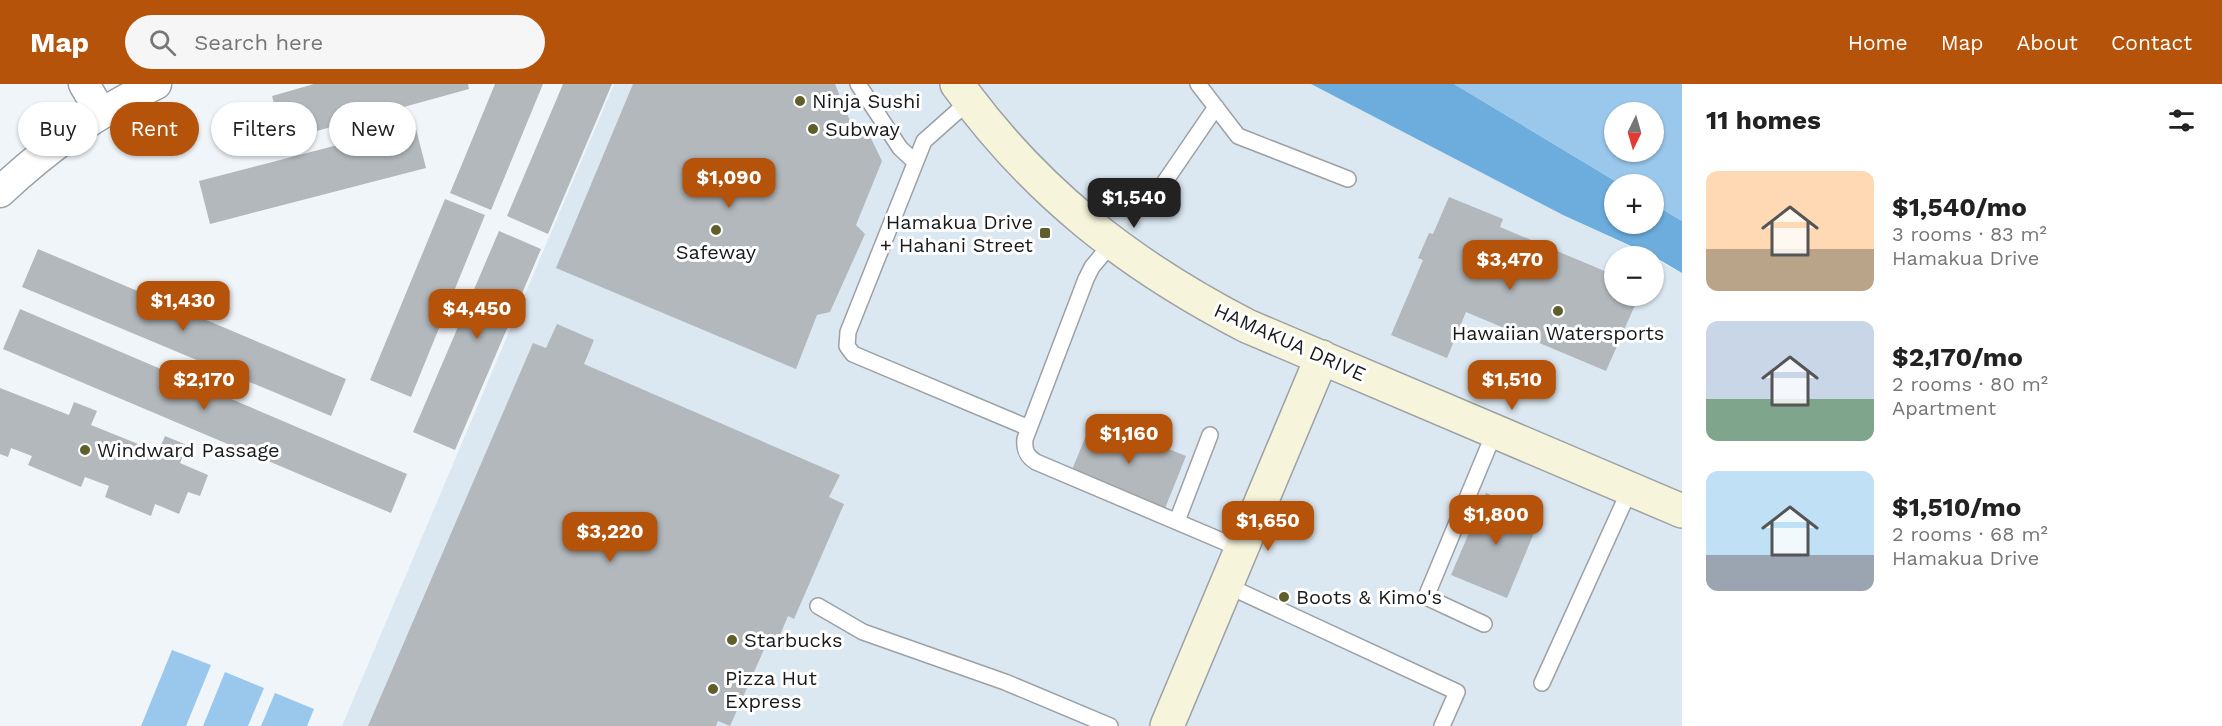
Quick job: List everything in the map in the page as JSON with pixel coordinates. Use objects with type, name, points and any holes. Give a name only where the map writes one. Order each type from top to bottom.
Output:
[{"type":"main road","name":"HAMAKUA DRIVE","points":[[963,92],[1008,148],[1043,184],[1112,243],[1160,278],[1247,326],[1682,511]]},
{"type":"main road","points":[[1167,726],[1322,357]]},
{"type":"street","points":[[84,84],[101,113]]},
{"type":"street","points":[[0,192],[24,168],[57,141],[101,113],[156,84]]},
{"type":"lane","points":[[858,84],[900,148],[915,162]]},
{"type":"lane","points":[[1198,84],[1238,136],[1348,179]]},
{"type":"lane","points":[[963,92],[928,135],[915,162],[848,332],[847,346],[853,354],[1029,428]]},
{"type":"lane","points":[[1164,183],[1216,107]]},
{"type":"lane","points":[[1112,243],[1092,267],[1086,279],[1024,446],[1030,458],[1241,549]]},
{"type":"lane","points":[[1484,624],[1426,597],[1495,431]]},
{"type":"lane","points":[[1177,521],[1210,435]]},
{"type":"lane","points":[[1542,683],[1630,489]]},
{"type":"lane","points":[[1226,585],[1457,692],[1442,726]]},
{"type":"lane","points":[[818,606],[863,632],[1005,681],[1110,726]]},
{"type":"shaded area","points":[[614,84],[1311,84],[1563,215],[1630,246],[1604,246],[1604,306],[1664,306],[1664,264],[1682,273],[1682,726],[342,726]]},
{"type":"shaded area","points":[[1311,84],[1454,84],[1604,174],[1604,234],[1563,215]]},
{"type":"shaded area","points":[[1454,84],[1682,84],[1682,221],[1664,210],[1664,174],[1604,174]]},
{"type":"shaded area","points":[[1664,210],[1682,221],[1682,273],[1664,262],[1664,246],[1631,246],[1605,234],[1664,234]]},
{"type":"shaded area","points":[[172,650],[211,665],[186,726],[141,726]]},
{"type":"shaded area","points":[[225,672],[264,688],[248,726],[203,726]]},
{"type":"shaded area","points":[[275,693],[314,709],[307,726],[261,726]]},
{"type":"building","points":[[314,84],[468,84],[469,89],[416,104],[329,102],[329,128],[317,131],[317,102],[274,102],[272,96]]},
{"type":"building","points":[[495,84],[543,84],[491,210],[450,193]]},
{"type":"building","points":[[563,84],[612,84],[548,234],[507,216]]},
{"type":"building","name":"Safeway","points":[[633,84],[835,84],[854,131],[866,128],[882,161],[856,225],[865,234],[830,312],[817,315],[796,369],[556,268]]},
{"type":"building","points":[[416,129],[426,168],[210,224],[199,181],[295,156],[317,156],[317,150],[329,147],[329,156],[416,156]]},
{"type":"building","points":[[1449,197],[1503,219],[1500,227],[1604,271],[1604,306],[1635,306],[1606,371],[1466,312],[1447,358],[1391,335],[1423,260],[1418,258],[1429,233],[1433,234]]},
{"type":"building","points":[[445,199],[485,215],[411,397],[370,380]]},
{"type":"building","points":[[499,231],[541,249],[455,450],[413,432]]},
{"type":"building","points":[[38,249],[346,379],[331,416],[22,287]]},
{"type":"building","points":[[20,309],[407,474],[391,513],[3,349]]},
{"type":"building","points":[[557,324],[594,340],[584,364],[840,475],[829,497],[844,504],[794,619],[788,616],[778,640],[770,636],[730,726],[718,721],[716,726],[368,726],[533,343],[546,348]]},
{"type":"building","name":"Windward Passage","points":[[0,388],[69,415],[74,402],[97,411],[91,425],[158,452],[165,436],[187,445],[180,463],[208,475],[200,496],[188,492],[179,514],[155,504],[151,516],[105,497],[109,486],[85,477],[81,487],[28,465],[32,456],[11,448],[8,457],[0,454]]},
{"type":"building","points":[[1093,419],[1186,456],[1164,511],[1071,472]]},
{"type":"building","points":[[1486,493],[1541,516],[1507,598],[1451,575]]},
{"type":"place","name":"Ninja Sushi","points":[[800,101]]},
{"type":"place","name":"Subway","points":[[813,129]]},
{"type":"place","name":"Safeway","points":[[716,230]]},
{"type":"place","name":"Hamakua Drive + Hahani Street","points":[[1045,233]]},
{"type":"place","name":"Hawaiian Watersports","points":[[1558,311]]},
{"type":"place","name":"Windward Passage","points":[[85,450]]},
{"type":"place","name":"Boots & Kimo's","points":[[1284,597]]},
{"type":"place","name":"Starbucks","points":[[732,640]]},
{"type":"place","name":"Pizza Hut Express","points":[[713,689]]}]
